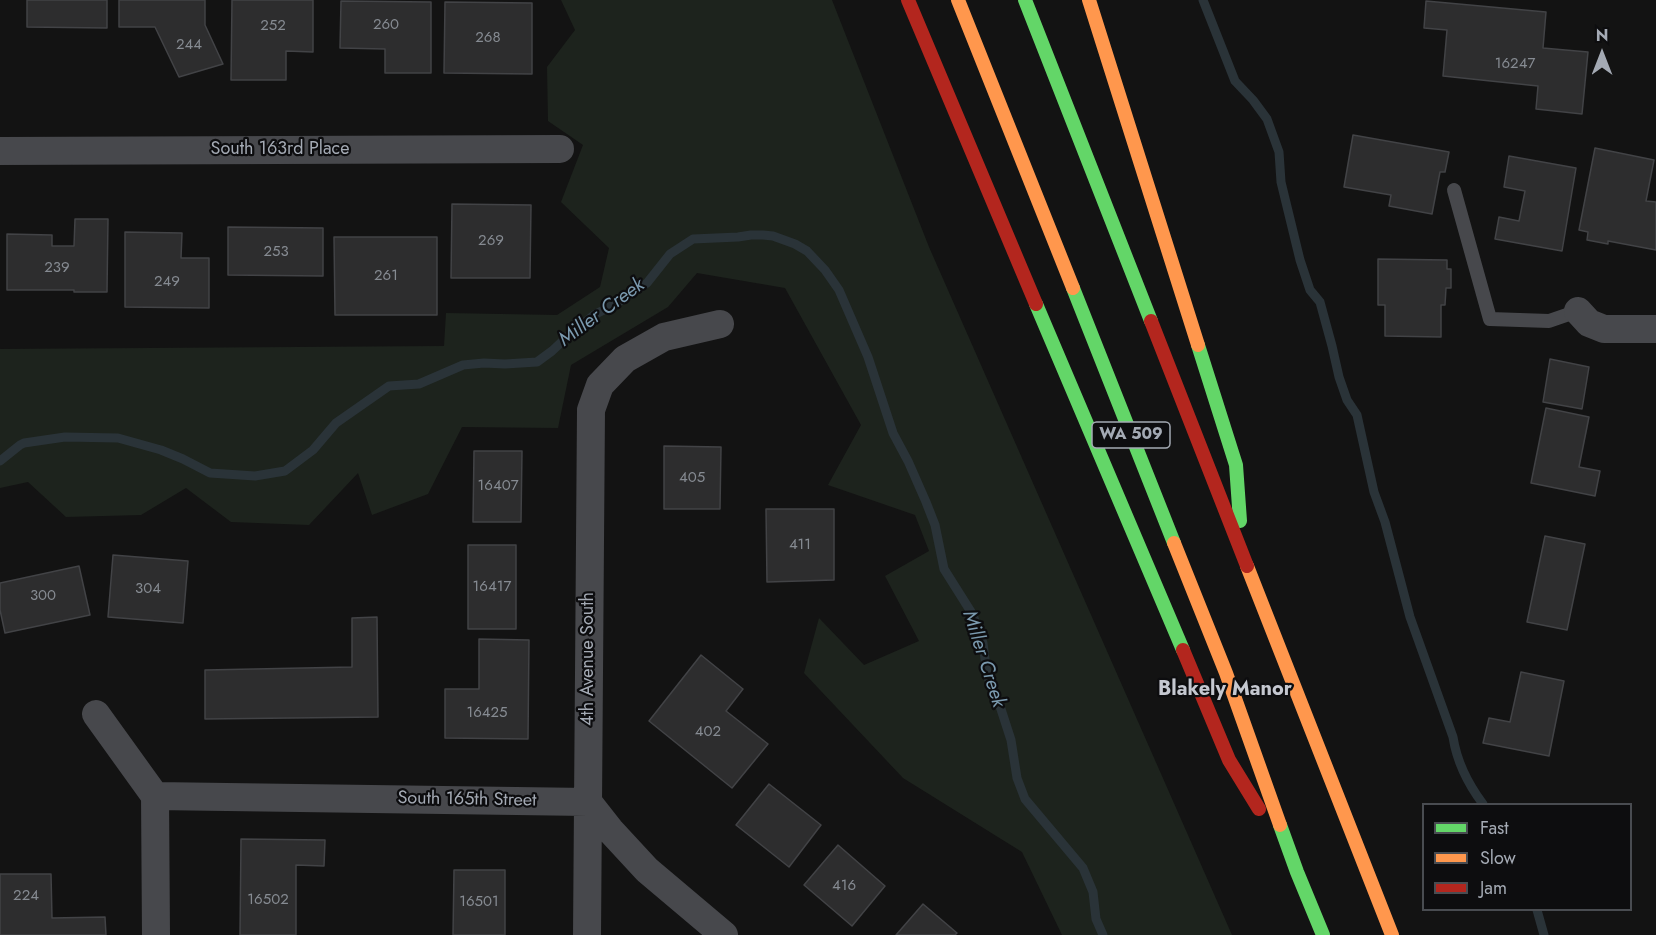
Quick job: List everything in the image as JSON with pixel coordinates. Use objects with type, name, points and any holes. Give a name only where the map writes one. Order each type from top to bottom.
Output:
[{"type":"highway","points":[[908,0],[1230,760],[1297,872]]},
{"type":"highway","name":"WA 509","points":[[958,0],[1226,673],[1297,872],[1323,935]]},
{"type":"highway","name":"WA 509","points":[[1025,0],[1392,935]]},
{"type":"highway","points":[[1089,0],[1236,465],[1242,553]]},
{"type":"street","name":"South 163rd Place","points":[[0,151],[560,149]]},
{"type":"street","points":[[1578,311],[1589,323],[1604,329],[1656,329]]},
{"type":"street","name":"4th Avenue South","points":[[587,935],[591,410],[600,385],[625,359],[664,337],[720,324]]},
{"type":"street","points":[[96,714],[155,796],[156,935]]},
{"type":"street","name":"South 165th Street","points":[[155,796],[588,802]]},
{"type":"street","points":[[588,802],[647,870],[724,935]]},
{"type":"lane","points":[[1454,190],[1490,320],[1550,321],[1578,311]]},
{"type":"shaded area","points":[[561,0],[832,0],[929,247],[1232,935],[1062,935],[1022,852],[903,778],[804,673],[819,618],[864,665],[919,641],[885,576],[929,551],[915,515],[828,485],[861,425],[785,288],[697,273],[668,307],[571,365],[558,428],[462,427],[428,494],[372,515],[358,473],[309,525],[231,522],[186,488],[141,515],[66,517],[28,482],[0,488],[0,349],[444,346],[446,313],[557,315],[600,287],[609,248],[561,202],[583,145],[548,121],[547,67],[575,30]]},
{"type":"building","points":[[27,0],[107,0],[107,28],[27,27]]},
{"type":"building","points":[[119,0],[205,0],[205,25],[223,64],[179,77],[155,27],[119,27]]},
{"type":"building","points":[[232,0],[313,0],[313,52],[286,51],[286,80],[231,80]]},
{"type":"building","points":[[341,1],[431,2],[431,73],[385,73],[385,49],[340,48]]},
{"type":"building","points":[[1426,1],[1546,12],[1543,48],[1588,52],[1582,114],[1536,109],[1538,86],[1443,76],[1447,30],[1424,28]]},
{"type":"building","points":[[445,2],[532,3],[532,74],[444,73]]},
{"type":"building","points":[[1353,135],[1449,152],[1445,172],[1440,172],[1432,214],[1389,206],[1391,195],[1344,187]]},
{"type":"building","points":[[1595,148],[1654,160],[1646,201],[1656,202],[1656,250],[1608,241],[1608,244],[1587,240],[1588,232],[1579,230]]},
{"type":"building","points":[[1509,156],[1576,168],[1562,251],[1495,239],[1499,217],[1519,221],[1525,191],[1504,187]]},
{"type":"building","points":[[452,204],[531,205],[530,278],[451,278]]},
{"type":"building","points":[[75,219],[108,219],[107,292],[7,290],[7,234],[52,235],[52,246],[74,246]]},
{"type":"building","points":[[228,227],[323,228],[323,276],[228,275]]},
{"type":"building","points":[[125,232],[182,233],[181,258],[209,258],[209,308],[125,307]]},
{"type":"building","points":[[334,237],[437,237],[437,315],[335,315]]},
{"type":"building","points":[[1378,259],[1447,260],[1447,269],[1451,269],[1451,288],[1446,288],[1445,305],[1441,305],[1441,337],[1385,336],[1385,305],[1378,305]]},
{"type":"building","points":[[1550,359],[1589,367],[1582,409],[1543,402]]},
{"type":"building","points":[[1546,408],[1589,417],[1579,467],[1600,471],[1595,496],[1531,483]]},
{"type":"building","points":[[664,446],[721,447],[720,509],[664,509]]},
{"type":"building","points":[[474,451],[522,451],[521,522],[473,522]]},
{"type":"building","points":[[766,509],[834,509],[834,580],[767,582]]},
{"type":"building","points":[[1545,536],[1585,544],[1567,630],[1527,622]]},
{"type":"building","points":[[468,545],[516,545],[516,629],[468,629]]},
{"type":"building","points":[[113,555],[188,561],[183,623],[108,617]]},
{"type":"building","points":[[79,566],[90,615],[5,633],[0,610],[0,583]]},
{"type":"building","points":[[377,617],[378,717],[205,719],[205,670],[352,667],[352,618]]},
{"type":"building","points":[[479,639],[529,640],[528,739],[445,738],[445,689],[479,689]]},
{"type":"building","points":[[701,655],[743,689],[726,711],[768,744],[732,788],[649,721]]},
{"type":"building","points":[[1521,672],[1564,681],[1549,756],[1483,743],[1489,718],[1510,722]]},
{"type":"building","points":[[769,784],[821,825],[789,867],[736,825]]},
{"type":"building","points":[[241,839],[325,840],[324,866],[296,865],[296,935],[240,935]]},
{"type":"building","points":[[838,845],[885,886],[852,926],[804,885]]},
{"type":"building","points":[[454,870],[505,870],[505,935],[453,935]]},
{"type":"building","points":[[0,874],[51,874],[52,918],[105,917],[106,935],[0,935]]},
{"type":"building","points":[[923,904],[957,933],[955,935],[896,935]]},
{"type":"waterway","points":[[1203,0],[1235,81],[1267,119],[1279,152],[1281,182],[1300,260],[1310,290],[1320,302],[1339,377],[1347,400],[1357,415],[1374,492],[1385,522],[1410,617],[1453,737],[1460,764],[1482,803]]},
{"type":"waterway","name":"Miller Creek","points":[[0,461],[24,443],[65,437],[118,438],[161,450],[210,473],[255,476],[285,471],[313,450],[336,423],[389,386],[419,384],[463,365],[537,362],[594,315],[647,283],[670,254],[693,239],[763,235],[795,244],[807,251],[825,270],[839,290],[868,357],[893,433],[908,461],[935,525],[944,569],[973,615],[983,643],[987,675],[1011,740],[1017,778],[1025,799],[1083,868],[1093,892],[1096,919],[1103,935]]},
{"type":"waterway","points":[[1537,911],[1544,935]]},
{"type":"traffic: fast","points":[[1025,0],[1151,321]]},
{"type":"traffic: fast","points":[[1073,288],[1174,543]]},
{"type":"traffic: fast","points":[[1036,304],[1183,650]]},
{"type":"traffic: fast","points":[[1198,345],[1236,465],[1240,521]]},
{"type":"traffic: fast","points":[[1280,825],[1323,935]]},
{"type":"traffic: slow","points":[[958,0],[1073,288]]},
{"type":"traffic: slow","points":[[1089,0],[1198,345]]},
{"type":"traffic: slow","points":[[1174,543],[1226,673],[1280,825]]},
{"type":"traffic: slow","points":[[1247,566],[1392,935]]},
{"type":"traffic: jam","points":[[908,0],[1036,304]]},
{"type":"traffic: jam","points":[[1151,321],[1247,566]]},
{"type":"traffic: jam","points":[[1183,650],[1229,760],[1259,809]]},
{"type":"district","name":"Blakely Manor","points":[[1225,690]]}]
